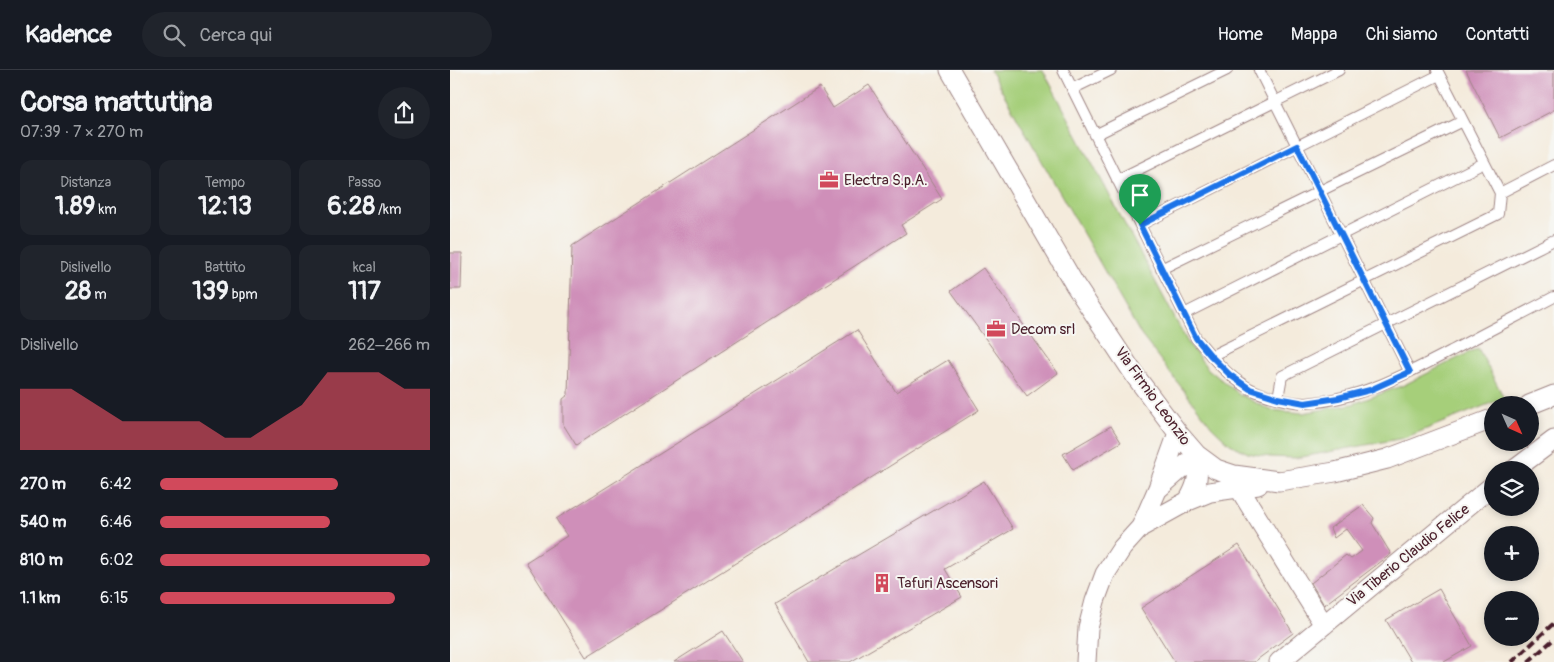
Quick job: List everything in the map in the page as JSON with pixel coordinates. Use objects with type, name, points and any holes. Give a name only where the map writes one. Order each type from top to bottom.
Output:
[{"type":"street","name":"Via Firmio Leonzio","points":[[950,70],[1075,285],[1136,377],[1178,433],[1198,456],[1216,468],[1234,475],[1279,481],[1335,472],[1387,459],[1484,422]]},
{"type":"street","points":[[1539,401],[1554,395]]},
{"type":"street","points":[[1086,662],[1088,628],[1094,601],[1105,574],[1122,548],[1141,527],[1158,488],[1178,433]]},
{"type":"street","points":[[1526,461],[1554,440]]},
{"type":"street","points":[[1158,488],[1198,456]]},
{"type":"street","points":[[1188,501],[1196,489],[1198,456]]},
{"type":"street","points":[[1141,527],[1188,501],[1210,492],[1279,481]]},
{"type":"street","points":[[1239,488],[1324,625]]},
{"type":"street","name":"Via Tiberio Claudio Felice","points":[[1279,662],[1484,493]]},
{"type":"lane","points":[[1063,70],[1196,338],[1230,375],[1250,389],[1278,398],[1305,403],[1338,398],[1370,390],[1410,372],[1554,297]]},
{"type":"lane","points":[[1072,89],[1111,70]]},
{"type":"lane","points":[[1095,135],[1227,70]]},
{"type":"lane","points":[[1259,70],[1410,372]]},
{"type":"lane","points":[[1117,180],[1339,70]]},
{"type":"lane","points":[[1140,225],[1438,72],[1500,193],[1498,214],[1211,356]]},
{"type":"lane","points":[[1161,269],[1463,121]]},
{"type":"lane","points":[[1184,314],[1484,163]]},
{"type":"lane","points":[[1500,193],[1554,165]]},
{"type":"lane","points":[[1278,398],[1282,376],[1554,240]]},
{"type":"green space","points":[[990,70],[1043,70],[1188,343],[1208,369],[1239,394],[1270,410],[1303,413],[1353,404],[1404,385],[1478,348],[1503,396],[1484,396],[1484,406],[1404,438],[1296,458],[1270,457],[1248,453],[1230,444],[1212,427],[1141,335]]},
{"type":"building","points":[[1466,70],[1554,70],[1554,110],[1500,138]]},
{"type":"building","points":[[869,85],[942,199],[901,225],[906,233],[576,445],[563,424],[563,399],[568,395],[572,246],[820,87],[833,108]]},
{"type":"building","points":[[450,253],[462,253],[461,289],[450,289]]},
{"type":"building","points":[[983,268],[1058,373],[1027,396],[951,291]]},
{"type":"building","points":[[857,330],[896,392],[948,360],[979,410],[586,657],[526,562],[567,536],[556,519]]},
{"type":"building","points":[[1111,426],[1121,442],[1073,470],[1063,454]]},
{"type":"building","name":"Tafuri Ascensori","points":[[984,481],[1013,529],[945,569],[962,597],[850,662],[809,662],[775,604]]},
{"type":"building","points":[[1363,505],[1374,518],[1372,523],[1391,554],[1324,605],[1311,583],[1346,555],[1351,559],[1362,551],[1346,529],[1334,538],[1330,528]]},
{"type":"building","points":[[1239,545],[1293,633],[1254,662],[1175,662],[1141,608]]},
{"type":"building","points":[[1439,589],[1472,646],[1444,662],[1411,662],[1386,620]]},
{"type":"building","points":[[723,631],[743,662],[674,662]]},
{"type":"railway","points":[[1512,662],[1554,623]]},
{"type":"railway","points":[[1528,662],[1554,639]]},
{"type":"place","name":"Electra S.p.A.","points":[[829,180]]},
{"type":"place","name":"Decom srl","points":[[996,329]]},
{"type":"place","name":"Tafuri Ascensori","points":[[882,583]]},
{"type":"route","points":[[1297,146],[1410,372],[1370,390],[1338,398],[1305,403],[1278,398],[1250,389],[1230,375],[1196,338],[1140,225],[1297,146]]}]
